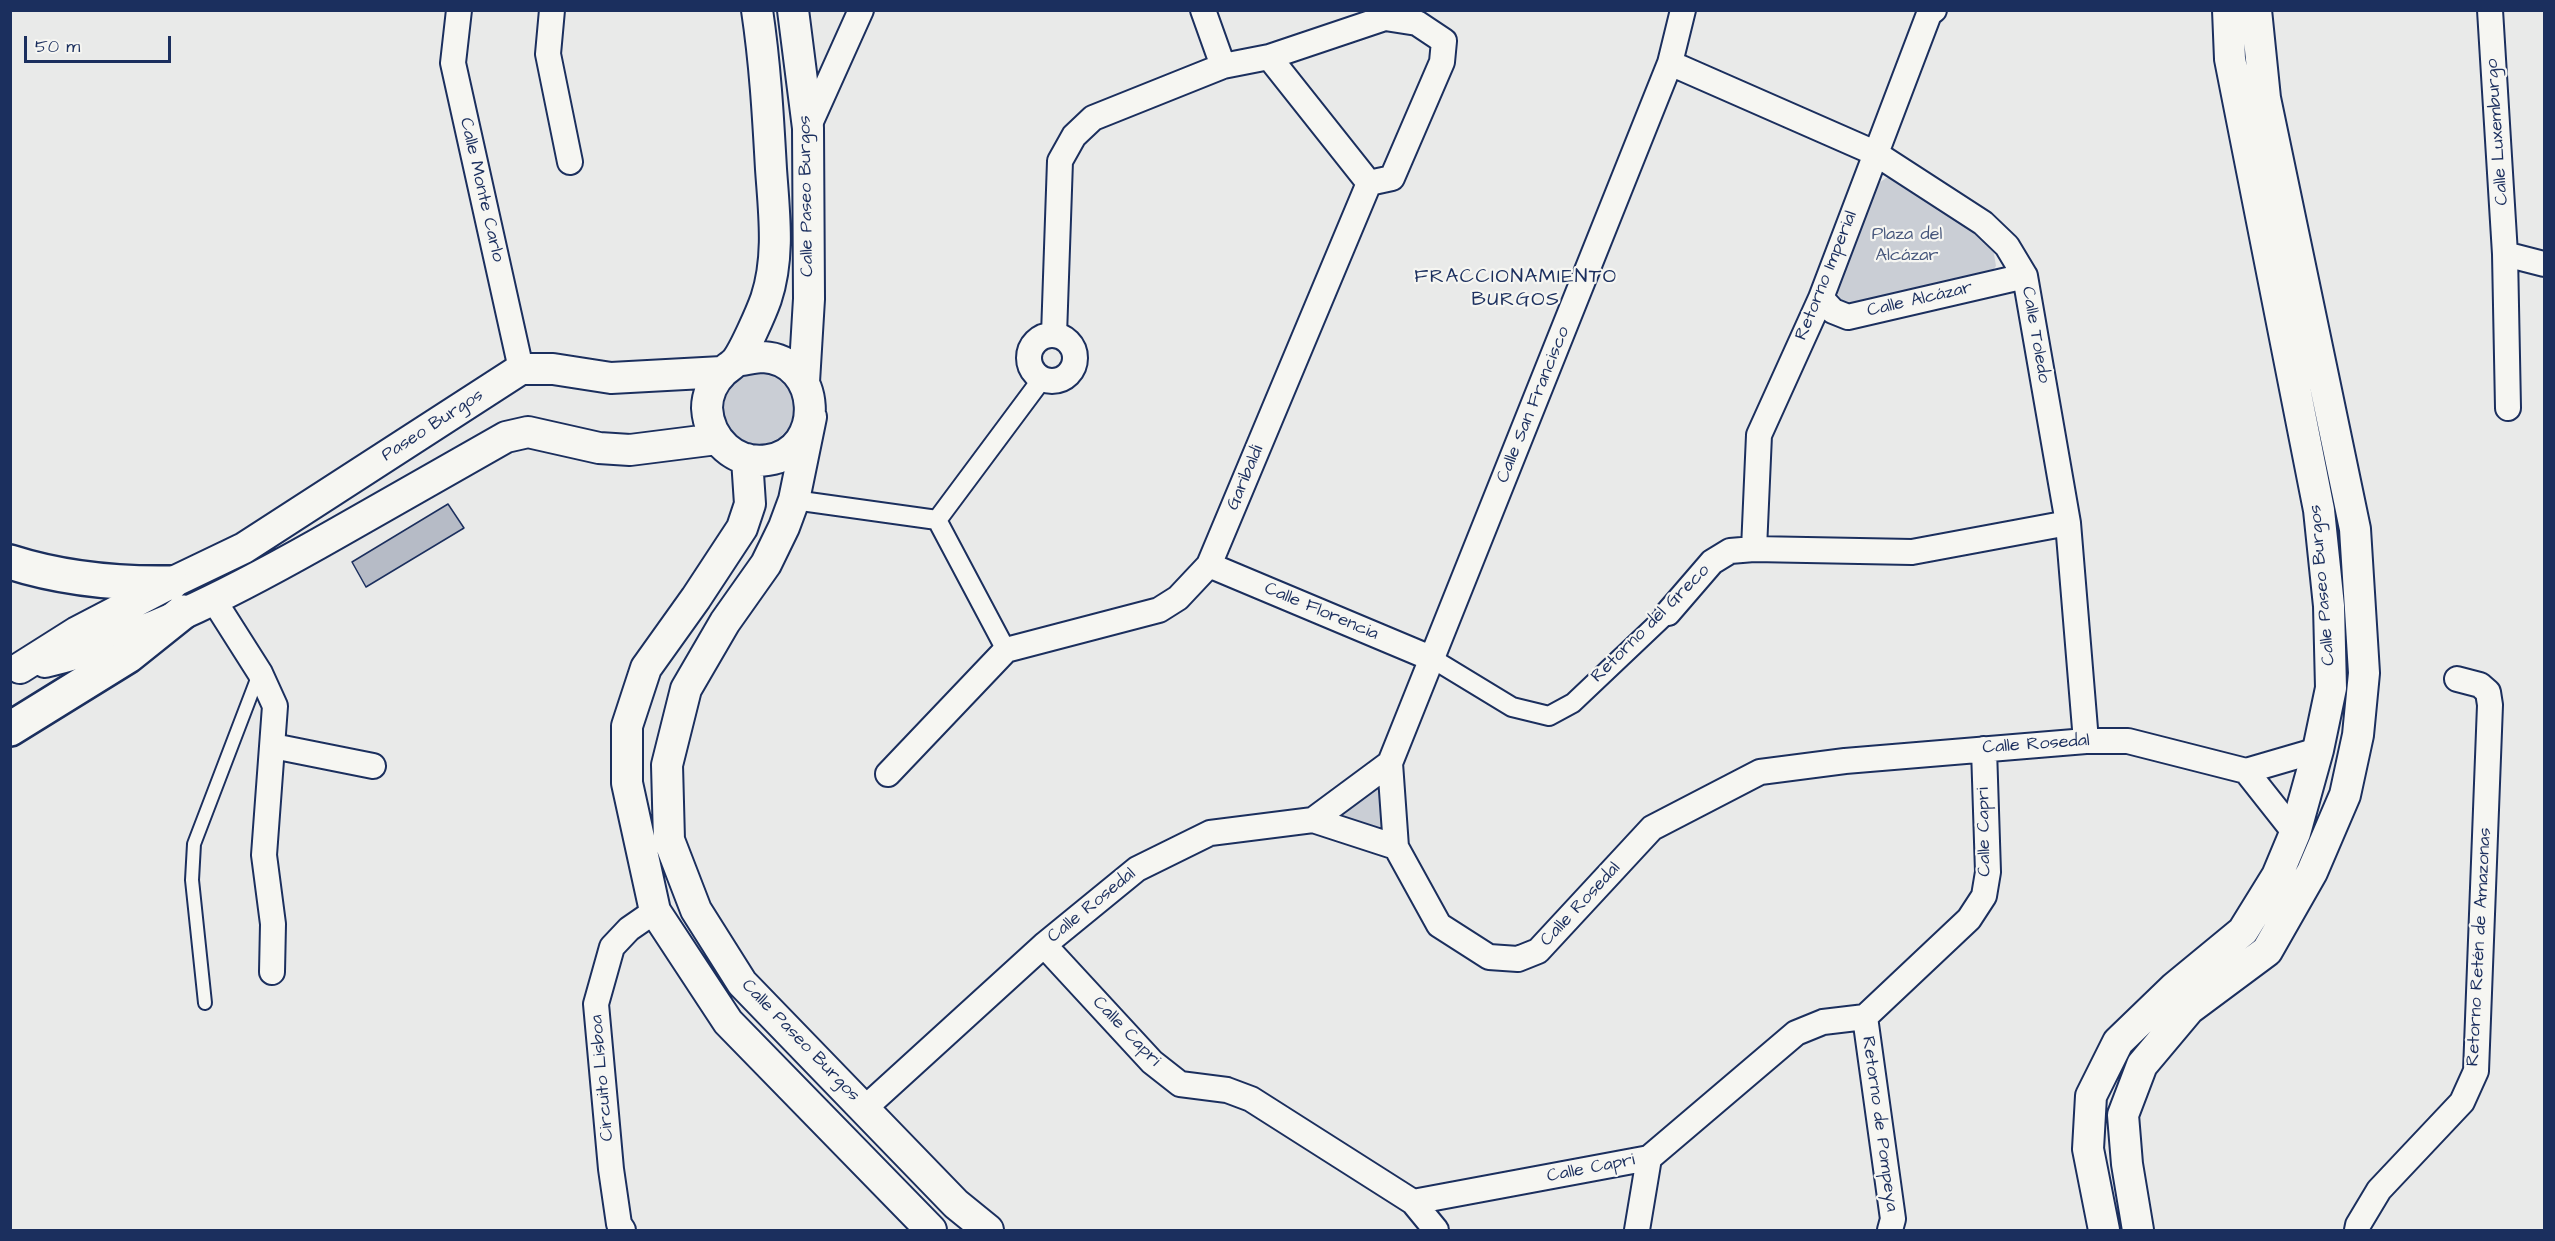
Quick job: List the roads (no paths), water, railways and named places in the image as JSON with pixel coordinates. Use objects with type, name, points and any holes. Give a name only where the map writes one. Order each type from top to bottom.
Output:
[{"type":"highway","points":[[10,562],[45,573],[84,580],[130,584],[171,583]]},
{"type":"highway","points":[[10,729],[128,656],[183,612]]},
{"type":"street","name":"Calle Monte Carlo","points":[[459,10],[453,63],[521,369]]},
{"type":"street","points":[[552,10],[548,54],[570,162]]},
{"type":"street","name":"Calle Paseo Burgos","points":[[729,367],[766,298],[776,251],[765,67],[757,10]]},
{"type":"street","name":"Calle Paseo Burgos","points":[[793,10],[808,128],[809,299],[804,382]]},
{"type":"street","points":[[808,128],[861,10]]},
{"type":"street","points":[[1203,10],[1223,66]]},
{"type":"street","name":"Calle San Francisco","points":[[1396,847],[1390,763],[1671,63],[1683,10]]},
{"type":"street","name":"Retorno Imperial","points":[[1754,549],[1759,435],[1821,298],[1929,14],[1934,10]]},
{"type":"street","name":"Calle Paseo Burgos","points":[[2228,10],[2230,59],[2276,218]]},
{"type":"street","name":"Calle Paseo Burgos","points":[[2104,1230],[2088,1149],[2091,1096],[2118,1042],[2175,987],[2244,931],[2277,876],[2295,832],[2318,750],[2331,688],[2329,606],[2319,510],[2285,266],[2276,218],[2256,10]]},
{"type":"street","name":"Calle Luxemburgo","points":[[2490,10],[2505,254],[2508,408]]},
{"type":"street","points":[[1054,335],[1060,161],[1074,136],[1093,118],[1223,66],[1269,57],[1385,18],[1420,17],[1444,40],[1442,62],[1392,178],[1370,183],[1269,57]]},
{"type":"street","name":"Calle Toledo","points":[[1671,63],[1875,153],[1983,223],[2007,246],[2025,276],[2068,523],[2086,741]]},
{"type":"street","name":"Garibaldi","points":[[1006,650],[1159,610],[1178,598],[1209,565],[1370,183]]},
{"type":"street","points":[[2505,254],[2544,264]]},
{"type":"street","name":"Calle Paseo Burgos","points":[[2138,1230],[2127,1164],[2123,1115],[2142,1065],[2189,1010],[2267,951],[2312,872],[2345,795],[2358,735],[2364,674],[2355,529],[2285,266]]},
{"type":"street","name":"Calle Alcázar","points":[[1821,298],[1833,311],[1848,317],[2025,276]]},
{"type":"street","points":[[1054,335],[1062,337],[1073,348],[1074,364],[1065,376],[1050,381],[1042,379],[1031,368],[1030,352],[1039,339],[1054,335]]},
{"type":"street","points":[[521,369],[553,369],[611,378],[729,367],[764,357],[787,364],[804,382],[810,399],[811,417],[803,437],[788,452],[769,460],[747,459],[730,452],[717,439],[709,423],[707,405],[711,387],[729,367]]},
{"type":"street","name":"Paseo Burgos","points":[[15,668],[77,632],[244,548],[521,369]]},
{"type":"street","points":[[937,520],[1042,379]]},
{"type":"street","name":"Calle Paseo Burgos","points":[[811,417],[794,500],[766,564],[725,622],[686,689],[667,765],[669,840],[696,910],[742,983],[866,1108],[956,1204],[986,1230]]},
{"type":"street","points":[[15,668],[89,651],[136,634],[213,599],[265,574],[506,437],[528,432],[599,448],[630,450],[717,439]]},
{"type":"street","name":"Calle Paseo Burgos","points":[[747,459],[750,504],[742,528],[646,669],[627,726],[627,783],[655,911],[728,1022],[930,1230]]},
{"type":"street","points":[[794,500],[937,520]]},
{"type":"street","points":[[299,514],[310,528],[317,544]]},
{"type":"street","points":[[888,774],[1006,650],[937,520]]},
{"type":"street","name":"Retorno del Greco","points":[[1433,659],[1512,707],[1548,716],[1572,703],[1668,613],[1712,562],[1730,551],[1754,549],[1912,552],[2068,523]]},
{"type":"street","points":[[244,548],[265,574]]},
{"type":"street","name":"Calle Florencia","points":[[1209,565],[1433,659]]},
{"type":"street","points":[[213,599],[260,673],[275,706],[264,855],[273,924],[272,972]]},
{"type":"street","name":"Retorno Retén de Amazonas","points":[[2357,1230],[2379,1190],[2462,1102],[2476,1071],[2490,705],[2488,692],[2480,685],[2457,679]]},
{"type":"street","name":"Calle Rosedal","points":[[866,1108],[1044,945],[1137,868],[1210,833],[1313,820],[1396,847],[1439,925],[1489,957],[1518,959],[1538,951],[1652,828],[1760,772],[1845,760],[2086,741],[2128,741],[2246,771]]},
{"type":"street","points":[[273,746],[373,766]]},
{"type":"street","name":"Calle Capri","points":[[1044,945],[1152,1062],[1180,1084],[1227,1090],[1251,1099],[1413,1202],[1649,1158],[1796,1033],[1823,1022],[1865,1017],[1969,920],[1984,896],[1988,872],[1984,749]]},
{"type":"street","points":[[2295,832],[2246,771],[2318,750]]},
{"type":"street","points":[[1313,820],[1390,763]]},
{"type":"street","name":"Circuito Lisboa","points":[[623,1230],[620,1224],[611,1168],[596,1004],[612,946],[628,929],[655,911]]},
{"type":"street","points":[[2244,931],[2267,951]]},
{"type":"street","name":"Retorno de Pompeya","points":[[1865,1017],[1893,1219],[1890,1230]]},
{"type":"street","points":[[1637,1230],[1649,1158]]},
{"type":"street","points":[[1413,1202],[1436,1230]]},
{"type":"street","points":[[930,1230],[947,1222],[956,1204]]},
{"type":"lane","points":[[205,1003],[192,880],[194,844],[260,673]]},
{"type":"district","name":"FRACCIONAMIENTO BURGOS","points":[[1516,290]]},
{"type":"park label","name":"Plaza del Alcázar","points":[[1907,245]]}]
